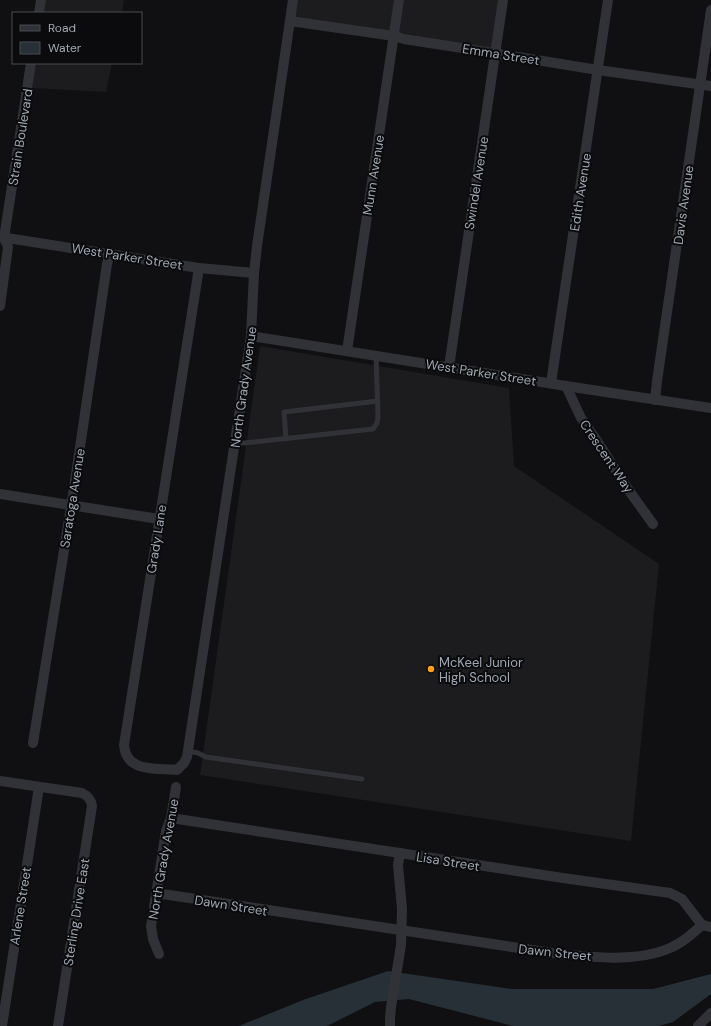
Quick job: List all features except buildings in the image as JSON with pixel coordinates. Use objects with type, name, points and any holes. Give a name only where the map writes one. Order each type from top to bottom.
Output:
[{"type":"street","points":[[39,12],[41,0]]},
{"type":"street","name":"North Grady Avenue","points":[[177,770],[184,763],[187,757],[235,444],[251,336],[257,246],[293,0]]},
{"type":"street","name":"Munn Avenue","points":[[347,351],[399,0]]},
{"type":"street","name":"Swindel Avenue","points":[[449,367],[503,0]]},
{"type":"street","name":"Edith Avenue","points":[[551,383],[608,0]]},
{"type":"street","name":"Davis Avenue","points":[[655,400],[711,10]]},
{"type":"street","name":"Emma Street","points":[[290,21],[394,36],[404,39],[598,70],[711,86]]},
{"type":"street","name":"Strain Boulevard","points":[[0,306],[8,246],[2,237],[31,64]]},
{"type":"street","name":"West Parker Street","points":[[2,237],[199,268],[254,274]]},
{"type":"street","name":"Saratoga Avenue","points":[[33,743],[75,481],[107,264],[110,254]]},
{"type":"street","name":"Grady Lane","points":[[177,770],[141,767],[133,764],[128,758],[124,745],[199,268]]},
{"type":"street","name":"West Parker Street","points":[[251,336],[711,408]]},
{"type":"street","name":"Crescent Way","points":[[566,386],[581,418],[652,524]]},
{"type":"street","points":[[0,494],[159,519]]},
{"type":"street","points":[[0,781],[39,787]]},
{"type":"street","name":"Sterling Drive East","points":[[39,787],[82,793],[91,800],[92,806],[58,1026]]},
{"type":"street","name":"Arlene Street","points":[[2,1026],[39,787]]},
{"type":"street","name":"North Grady Avenue","points":[[159,954],[153,939],[151,926],[166,831],[171,818],[176,787]]},
{"type":"street","name":"Lisa Street","points":[[171,818],[670,893],[682,899],[707,926]]},
{"type":"street","points":[[390,1026],[401,945],[402,909],[398,865],[400,853]]},
{"type":"street","name":"Dawn Street","points":[[156,893],[401,931],[552,953],[587,956],[621,957],[644,956],[658,953],[671,948],[707,926]]},
{"type":"street","points":[[698,1026],[711,1013]]},
{"type":"lane","points":[[235,444],[374,429],[378,417],[376,355]]},
{"type":"lane","points":[[286,439],[284,412],[378,401]]},
{"type":"lane","points":[[188,751],[198,753],[206,757],[362,779]]},
{"type":"shaded area","points":[[46,0],[124,0],[122,12],[44,12]]},
{"type":"shaded area","points":[[298,0],[395,0],[391,31],[295,17]]},
{"type":"shaded area","points":[[404,0],[499,0],[492,48],[399,33]]},
{"type":"shaded area","points":[[36,64],[112,64],[106,92],[32,88]]},
{"type":"shaded area","name":"McKeel Junior High School","points":[[260,346],[509,388],[514,466],[659,564],[631,841],[200,775]]},
{"type":"water","points":[[388,971],[511,989],[653,989],[711,974],[711,994],[673,1022],[659,1026],[513,1026],[409,999],[375,1002],[327,1026],[239,1026],[303,1000]]},
{"type":"place","name":"McKeel Junior High School","points":[[431,669]]}]
